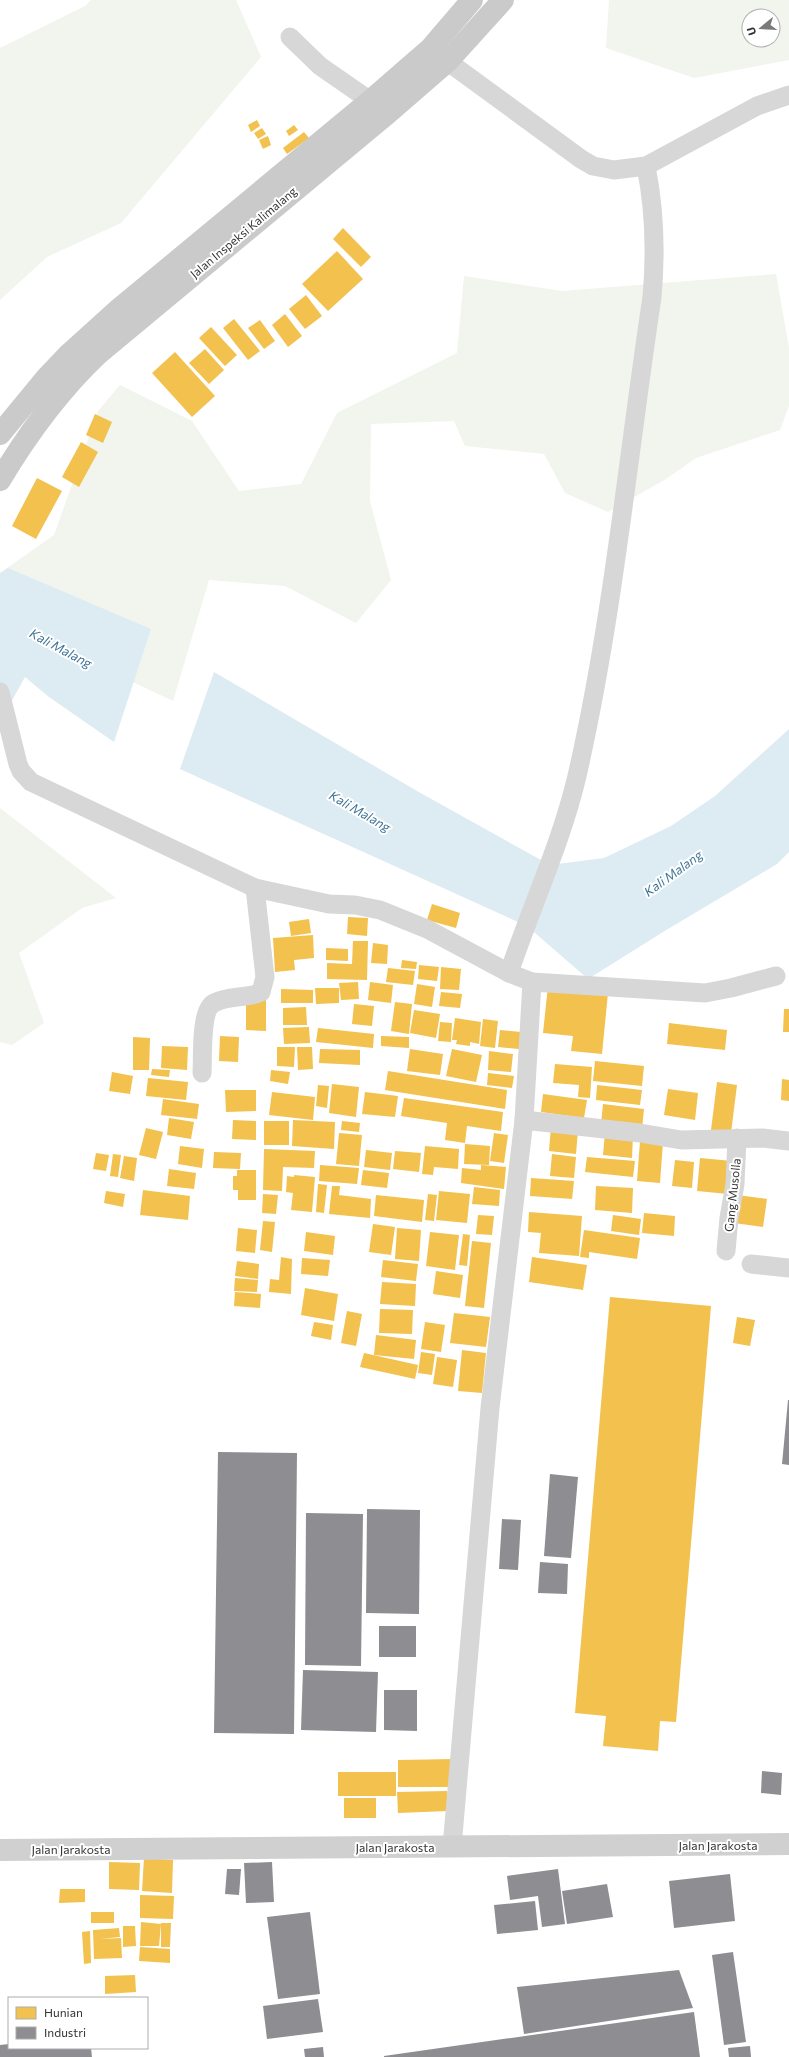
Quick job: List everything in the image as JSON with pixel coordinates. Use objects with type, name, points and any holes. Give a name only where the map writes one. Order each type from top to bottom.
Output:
[{"type":"main road","name":"Jalan Inspeksi Kalimalang","points":[[0,480],[34,430],[64,390],[98,354],[379,107],[472,0]]},
{"type":"main road","name":"Jalan Inspeksi Kalimalang","points":[[0,434],[47,377],[67,356],[119,309],[379,107],[448,61],[503,0]]},
{"type":"street","points":[[290,37],[320,66],[379,107]]},
{"type":"street","points":[[430,48],[593,166],[614,170],[646,166],[757,106],[789,95]]},
{"type":"street","points":[[511,968],[558,844],[576,777],[608,613],[652,297],[656,257],[652,196],[646,166]]},
{"type":"street","points":[[0,692],[2,694],[21,772],[31,782],[255,888],[329,904],[355,905],[380,910],[427,929],[511,968],[532,982],[705,993],[776,976]]},
{"type":"street","points":[[202,1073],[204,1024],[208,1008],[214,1002],[261,992],[264,984],[265,977],[255,888]]},
{"type":"street","points":[[452,1847],[490,1408],[524,1120],[532,982]]},
{"type":"street","points":[[524,1120],[640,1133],[681,1140],[737,1138],[789,1140]]},
{"type":"street","name":"Gang Musolla","points":[[726,1251],[729,1218],[735,1184],[737,1138]]},
{"type":"street","points":[[751,1264],[789,1268]]},
{"type":"street","name":"Jalan Jarakosta","points":[[0,1850],[789,1844]]},
{"type":"shaded area","points":[[91,0],[236,0],[261,57],[121,223],[47,257],[0,300],[0,48],[85,6]]},
{"type":"shaded area","points":[[609,0],[789,0],[789,60],[694,78],[606,48]]},
{"type":"shaded area","points":[[776,274],[789,348],[789,406],[780,430],[696,458],[666,479],[608,512],[565,493],[544,454],[465,446],[454,421],[371,424],[370,501],[391,580],[356,623],[285,586],[209,580],[173,701],[50,643],[0,573],[54,535],[98,411],[120,385],[192,421],[239,491],[301,484],[337,413],[457,353],[464,276],[562,291]]},
{"type":"shaded area","points":[[0,808],[116,898],[82,908],[19,953],[44,1023],[12,1045],[0,1042]]},
{"type":"water","points":[[8,568],[151,629],[114,742],[49,697],[25,677],[0,722],[0,573]]},
{"type":"water","points":[[214,672],[417,791],[550,865],[604,858],[671,826],[715,796],[789,729],[789,852],[777,864],[588,979],[527,926],[180,769]]},
{"type":"building: Hunian","points":[[257,120],[260,126],[251,132],[248,125]]},
{"type":"building: Hunian","points":[[294,125],[298,130],[289,136],[286,131]]},
{"type":"building: Hunian","points":[[262,128],[266,134],[258,139],[254,133]]},
{"type":"building: Hunian","points":[[304,132],[309,138],[287,154],[283,148]]},
{"type":"building: Hunian","points":[[268,136],[271,145],[263,149],[259,140]]},
{"type":"building: Hunian","points":[[343,228],[371,257],[361,267],[333,239]]},
{"type":"building: Hunian","points":[[337,251],[363,279],[328,311],[302,284]]},
{"type":"building: Hunian","points":[[306,295],[322,316],[305,329],[289,309]]},
{"type":"building: Hunian","points":[[285,314],[302,336],[288,347],[272,325]]},
{"type":"building: Hunian","points":[[234,319],[260,351],[248,360],[223,328]]},
{"type":"building: Hunian","points":[[260,320],[275,341],[264,349],[248,328]]},
{"type":"building: Hunian","points":[[211,327],[237,355],[225,366],[199,338]]},
{"type":"building: Hunian","points":[[205,349],[224,370],[209,384],[189,363]]},
{"type":"building: Hunian","points":[[175,352],[215,396],[192,417],[152,373]]},
{"type":"building: Hunian","points":[[95,414],[112,422],[103,443],[86,435]]},
{"type":"building: Hunian","points":[[81,442],[98,452],[79,487],[62,477]]},
{"type":"building: Hunian","points":[[37,478],[62,491],[36,539],[12,526]]},
{"type":"building: Hunian","points":[[432,904],[460,913],[456,928],[427,920]]},
{"type":"building: Hunian","points":[[348,917],[368,918],[367,936],[347,934]]},
{"type":"building: Hunian","points":[[309,919],[311,933],[291,936],[289,922]]},
{"type":"building: Hunian","points":[[313,935],[314,958],[294,960],[295,970],[275,972],[273,938]]},
{"type":"building: Hunian","points":[[353,941],[368,941],[367,980],[327,979],[327,963],[352,964]]},
{"type":"building: Hunian","points":[[373,943],[388,945],[387,964],[371,963]]},
{"type":"building: Hunian","points":[[326,948],[348,949],[348,961],[326,960]]},
{"type":"building: Hunian","points":[[402,960],[417,962],[416,969],[401,968]]},
{"type":"building: Hunian","points":[[419,965],[439,967],[437,981],[418,979]]},
{"type":"building: Hunian","points":[[441,967],[461,969],[459,990],[440,989]]},
{"type":"building: Hunian","points":[[388,968],[415,971],[413,985],[386,982]]},
{"type":"building: Hunian","points":[[358,982],[359,999],[341,1000],[339,983]]},
{"type":"building: Hunian","points":[[370,982],[393,985],[391,1003],[368,1000]]},
{"type":"building: Hunian","points":[[417,984],[435,987],[432,1007],[414,1004]]},
{"type":"building: Hunian","points":[[548,986],[608,993],[602,1054],[571,1051],[573,1036],[543,1033]]},
{"type":"building: Hunian","points":[[315,988],[339,988],[339,1003],[316,1004]]},
{"type":"building: Hunian","points":[[281,989],[313,990],[313,1003],[281,1003]]},
{"type":"building: Hunian","points":[[441,992],[462,994],[460,1008],[439,1006]]},
{"type":"building: Hunian","points":[[246,998],[266,999],[266,1031],[246,1030]]},
{"type":"building: Hunian","points":[[395,1002],[412,1004],[409,1034],[391,1031]]},
{"type":"building: Hunian","points":[[354,1004],[374,1006],[372,1026],[352,1024]]},
{"type":"building: Hunian","points":[[306,1007],[307,1025],[283,1025],[283,1008]]},
{"type":"building: Hunian","points":[[784,1009],[789,1009],[789,1032],[783,1032]]},
{"type":"building: Hunian","points":[[414,1010],[440,1014],[436,1038],[410,1033]]},
{"type":"building: Hunian","points":[[455,1018],[481,1022],[479,1044],[470,1042],[470,1046],[456,1044],[457,1040],[452,1040]]},
{"type":"building: Hunian","points":[[483,1019],[498,1021],[495,1048],[480,1046]]},
{"type":"building: Hunian","points":[[440,1022],[452,1023],[451,1042],[438,1041]]},
{"type":"building: Hunian","points":[[669,1023],[727,1030],[725,1050],[667,1044]]},
{"type":"building: Hunian","points":[[309,1027],[310,1043],[284,1044],[283,1028]]},
{"type":"building: Hunian","points":[[318,1028],[374,1034],[373,1048],[316,1042]]},
{"type":"building: Hunian","points":[[500,1030],[521,1032],[519,1049],[498,1047]]},
{"type":"building: Hunian","points":[[220,1036],[239,1037],[238,1062],[219,1061]]},
{"type":"building: Hunian","points":[[381,1036],[409,1037],[409,1048],[381,1046]]},
{"type":"building: Hunian","points":[[133,1037],[150,1038],[149,1070],[133,1070]]},
{"type":"building: Hunian","points":[[162,1046],[188,1047],[187,1070],[161,1068]]},
{"type":"building: Hunian","points":[[277,1047],[295,1047],[294,1067],[277,1066]]},
{"type":"building: Hunian","points":[[297,1047],[312,1047],[313,1069],[298,1070]]},
{"type":"building: Hunian","points":[[320,1049],[360,1050],[360,1065],[319,1063]]},
{"type":"building: Hunian","points":[[410,1049],[443,1054],[440,1075],[407,1071]]},
{"type":"building: Hunian","points":[[452,1049],[482,1055],[476,1082],[446,1076]]},
{"type":"building: Hunian","points":[[489,1051],[513,1054],[511,1072],[488,1070]]},
{"type":"building: Hunian","points":[[595,1061],[644,1066],[642,1086],[593,1081]]},
{"type":"building: Hunian","points":[[555,1064],[592,1067],[590,1098],[578,1097],[579,1085],[553,1083]]},
{"type":"building: Hunian","points":[[152,1069],[170,1070],[169,1077],[151,1075]]},
{"type":"building: Hunian","points":[[271,1070],[290,1072],[288,1084],[270,1081]]},
{"type":"building: Hunian","points":[[388,1071],[507,1090],[505,1109],[385,1090]]},
{"type":"building: Hunian","points":[[112,1072],[133,1076],[130,1094],[109,1091]]},
{"type":"building: Hunian","points":[[488,1073],[514,1076],[512,1088],[487,1085]]},
{"type":"building: Hunian","points":[[148,1078],[188,1082],[186,1100],[146,1096]]},
{"type":"building: Hunian","points":[[782,1079],[789,1080],[789,1101],[781,1100]]},
{"type":"building: Hunian","points":[[717,1082],[737,1085],[731,1133],[711,1130]]},
{"type":"building: Hunian","points":[[332,1084],[359,1087],[356,1117],[329,1113]]},
{"type":"building: Hunian","points":[[318,1085],[329,1086],[327,1108],[316,1106]]},
{"type":"building: Hunian","points":[[597,1085],[642,1090],[640,1105],[596,1100]]},
{"type":"building: Hunian","points":[[668,1089],[698,1093],[695,1120],[664,1115]]},
{"type":"building: Hunian","points":[[225,1090],[256,1090],[256,1111],[226,1112]]},
{"type":"building: Hunian","points":[[272,1092],[315,1097],[313,1120],[269,1115]]},
{"type":"building: Hunian","points":[[365,1092],[398,1096],[395,1117],[362,1114]]},
{"type":"building: Hunian","points":[[543,1094],[587,1100],[584,1118],[541,1112]]},
{"type":"building: Hunian","points":[[404,1098],[503,1112],[501,1131],[467,1126],[465,1143],[445,1140],[447,1123],[401,1116]]},
{"type":"building: Hunian","points":[[163,1099],[199,1104],[197,1119],[161,1115]]},
{"type":"building: Hunian","points":[[603,1104],[644,1109],[642,1129],[601,1124]]},
{"type":"building: Hunian","points":[[169,1118],[194,1122],[191,1139],[167,1135]]},
{"type":"building: Hunian","points":[[233,1120],[256,1121],[256,1140],[232,1139]]},
{"type":"building: Hunian","points":[[293,1120],[335,1122],[334,1149],[292,1146]]},
{"type":"building: Hunian","points":[[264,1121],[289,1121],[289,1145],[264,1145]]},
{"type":"building: Hunian","points":[[342,1121],[360,1123],[359,1132],[341,1130]]},
{"type":"building: Hunian","points":[[551,1127],[578,1130],[576,1154],[549,1151]]},
{"type":"building: Hunian","points":[[146,1128],[163,1132],[156,1159],[139,1155]]},
{"type":"building: Hunian","points":[[339,1133],[362,1135],[359,1166],[336,1164]]},
{"type":"building: Hunian","points":[[494,1133],[508,1135],[504,1163],[490,1161]]},
{"type":"building: Hunian","points":[[605,1133],[633,1135],[632,1158],[603,1155]]},
{"type":"building: Hunian","points":[[640,1141],[663,1142],[660,1183],[637,1181]]},
{"type":"building: Hunian","points":[[465,1144],[490,1146],[489,1165],[464,1164]]},
{"type":"building: Hunian","points":[[180,1146],[204,1149],[202,1168],[178,1164]]},
{"type":"building: Hunian","points":[[425,1146],[459,1149],[458,1169],[434,1167],[433,1175],[422,1174]]},
{"type":"building: Hunian","points":[[264,1149],[315,1151],[314,1168],[283,1167],[282,1191],[263,1190]]},
{"type":"building: Hunian","points":[[366,1150],[392,1153],[390,1170],[364,1167]]},
{"type":"building: Hunian","points":[[395,1151],[421,1153],[419,1172],[393,1169]]},
{"type":"building: Hunian","points":[[214,1152],[241,1153],[240,1169],[213,1168]]},
{"type":"building: Hunian","points":[[96,1153],[109,1155],[106,1171],[93,1169]]},
{"type":"building: Hunian","points":[[113,1154],[121,1155],[118,1177],[110,1176]]},
{"type":"building: Hunian","points":[[552,1154],[576,1157],[574,1178],[550,1176]]},
{"type":"building: Hunian","points":[[124,1156],[137,1158],[134,1181],[120,1178]]},
{"type":"building: Hunian","points":[[587,1157],[635,1161],[633,1177],[585,1172]]},
{"type":"building: Hunian","points":[[700,1158],[732,1161],[728,1194],[697,1191]]},
{"type":"building: Hunian","points":[[675,1160],[694,1162],[692,1188],[672,1186]]},
{"type":"building: Hunian","points":[[320,1165],[359,1168],[357,1184],[319,1181]]},
{"type":"building: Hunian","points":[[481,1165],[506,1167],[504,1189],[461,1183],[462,1168],[481,1170]]},
{"type":"building: Hunian","points":[[169,1169],[196,1173],[194,1189],[167,1186]]},
{"type":"building: Hunian","points":[[237,1170],[256,1170],[256,1200],[238,1200],[238,1190],[233,1190],[233,1176],[237,1176]]},
{"type":"building: Hunian","points":[[363,1170],[389,1173],[387,1188],[361,1185]]},
{"type":"building: Hunian","points":[[294,1175],[315,1177],[312,1212],[291,1210],[293,1193],[286,1192],[287,1176],[294,1177]]},
{"type":"building: Hunian","points":[[531,1178],[574,1181],[572,1199],[530,1196]]},
{"type":"building: Hunian","points":[[318,1184],[327,1185],[324,1213],[316,1212]]},
{"type":"building: Hunian","points":[[332,1186],[340,1186],[339,1195],[371,1199],[370,1218],[329,1214]]},
{"type":"building: Hunian","points":[[596,1186],[633,1188],[632,1213],[595,1210]]},
{"type":"building: Hunian","points":[[474,1187],[500,1190],[499,1206],[472,1204]]},
{"type":"building: Hunian","points":[[143,1190],[190,1196],[188,1220],[140,1215]]},
{"type":"building: Hunian","points":[[106,1191],[125,1194],[123,1207],[104,1203]]},
{"type":"building: Hunian","points":[[439,1191],[470,1194],[467,1223],[436,1220]]},
{"type":"building: Hunian","points":[[263,1194],[278,1195],[276,1214],[262,1213]]},
{"type":"building: Hunian","points":[[428,1194],[437,1195],[434,1221],[425,1220]]},
{"type":"building: Hunian","points":[[376,1195],[424,1200],[422,1222],[374,1216]]},
{"type":"building: Hunian","points":[[737,1195],[767,1199],[763,1227],[734,1223]]},
{"type":"building: Hunian","points":[[529,1212],[582,1216],[579,1256],[539,1253],[541,1233],[528,1232]]},
{"type":"building: Hunian","points":[[644,1213],[675,1216],[674,1236],[642,1233]]},
{"type":"building: Hunian","points":[[478,1215],[494,1216],[492,1235],[476,1234]]},
{"type":"building: Hunian","points":[[613,1215],[641,1219],[639,1235],[611,1231]]},
{"type":"building: Hunian","points":[[263,1221],[275,1222],[272,1252],[260,1250]]},
{"type":"building: Hunian","points":[[373,1224],[395,1227],[391,1255],[369,1252]]},
{"type":"building: Hunian","points":[[238,1228],[257,1230],[255,1253],[236,1251]]},
{"type":"building: Hunian","points":[[397,1228],[421,1230],[419,1261],[395,1259]]},
{"type":"building: Hunian","points":[[584,1230],[640,1238],[637,1259],[589,1252],[589,1258],[580,1257]]},
{"type":"building: Hunian","points":[[306,1232],[335,1236],[333,1255],[304,1251]]},
{"type":"building: Hunian","points":[[430,1232],[459,1235],[455,1270],[426,1266]]},
{"type":"building: Hunian","points":[[463,1234],[470,1235],[467,1266],[459,1265]]},
{"type":"building: Hunian","points":[[472,1241],[491,1243],[484,1308],[465,1306]]},
{"type":"building: Hunian","points":[[281,1257],[292,1259],[291,1294],[269,1292],[270,1279],[279,1280]]},
{"type":"building: Hunian","points":[[532,1257],[587,1265],[583,1290],[529,1282]]},
{"type":"building: Hunian","points":[[302,1258],[330,1260],[328,1276],[301,1274]]},
{"type":"building: Hunian","points":[[383,1260],[418,1264],[416,1281],[381,1277]]},
{"type":"building: Hunian","points":[[237,1261],[259,1264],[258,1279],[235,1276]]},
{"type":"building: Hunian","points":[[436,1271],[463,1275],[460,1298],[433,1294]]},
{"type":"building: Hunian","points":[[235,1278],[258,1280],[257,1292],[234,1291]]},
{"type":"building: Hunian","points":[[382,1282],[416,1284],[415,1306],[380,1304]]},
{"type":"building: Hunian","points":[[305,1288],[338,1294],[334,1321],[301,1315]]},
{"type":"building: Hunian","points":[[235,1292],[261,1294],[260,1308],[234,1306]]},
{"type":"building: Hunian","points":[[610,1297],[711,1306],[676,1722],[660,1721],[658,1751],[603,1746],[606,1716],[575,1713]]},
{"type":"building: Hunian","points":[[380,1309],[413,1310],[412,1334],[379,1333]]},
{"type":"building: Hunian","points":[[347,1311],[362,1314],[356,1346],[341,1343]]},
{"type":"building: Hunian","points":[[454,1313],[490,1317],[486,1347],[450,1343]]},
{"type":"building: Hunian","points":[[737,1317],[755,1320],[750,1346],[733,1343]]},
{"type":"building: Hunian","points":[[314,1322],[333,1325],[331,1340],[311,1336]]},
{"type":"building: Hunian","points":[[425,1322],[445,1325],[441,1352],[421,1349]]},
{"type":"building: Hunian","points":[[376,1335],[416,1340],[414,1359],[374,1355]]},
{"type":"building: Hunian","points":[[462,1350],[486,1353],[482,1393],[458,1391]]},
{"type":"building: Hunian","points":[[421,1352],[435,1354],[432,1375],[418,1373]]},
{"type":"building: Hunian","points":[[364,1353],[418,1365],[415,1379],[360,1367]]},
{"type":"building: Hunian","points":[[437,1357],[457,1360],[453,1387],[433,1384]]},
{"type":"building: Hunian","points":[[455,1759],[455,1787],[398,1787],[398,1760]]},
{"type":"building: Hunian","points":[[338,1772],[396,1772],[396,1796],[338,1796]]},
{"type":"building: Hunian","points":[[447,1791],[448,1811],[398,1813],[397,1792]]},
{"type":"building: Hunian","points":[[344,1798],[376,1798],[376,1818],[344,1818]]},
{"type":"building: Hunian","points":[[144,1858],[173,1860],[172,1893],[142,1891]]},
{"type":"building: Hunian","points":[[109,1862],[140,1863],[139,1890],[109,1889]]},
{"type":"building: Hunian","points":[[60,1889],[85,1889],[85,1902],[59,1903]]},
{"type":"building: Hunian","points":[[140,1895],[174,1896],[173,1919],[140,1918]]},
{"type":"building: Hunian","points":[[91,1912],[114,1912],[114,1923],[91,1923]]},
{"type":"building: Hunian","points":[[141,1922],[161,1924],[159,1946],[140,1946]]},
{"type":"building: Hunian","points":[[161,1923],[171,1923],[170,1947],[161,1947]]},
{"type":"building: Hunian","points":[[123,1926],[135,1926],[136,1946],[123,1947]]},
{"type":"building: Hunian","points":[[119,1928],[120,1937],[100,1939],[121,1938],[122,1958],[94,1959],[93,1930]]},
{"type":"building: Hunian","points":[[90,1931],[91,1963],[84,1964],[82,1932]]},
{"type":"building: Hunian","points":[[140,1947],[170,1949],[170,1963],[139,1961]]},
{"type":"building: Hunian","points":[[135,1975],[136,1992],[105,1994],[105,1976]]},
{"type":"building: Industri","points":[[789,1400],[789,1465],[782,1464]]},
{"type":"building: Industri","points":[[218,1452],[297,1453],[294,1734],[214,1733]]},
{"type":"building: Industri","points":[[550,1474],[578,1477],[571,1558],[544,1556]]},
{"type":"building: Industri","points":[[367,1509],[420,1510],[419,1614],[366,1613]]},
{"type":"building: Industri","points":[[306,1513],[363,1514],[361,1666],[305,1665]]},
{"type":"building: Industri","points":[[502,1519],[521,1520],[518,1570],[499,1569]]},
{"type":"building: Industri","points":[[540,1562],[568,1564],[567,1594],[538,1593]]},
{"type":"building: Industri","points":[[379,1626],[416,1626],[416,1657],[379,1657]]},
{"type":"building: Industri","points":[[303,1670],[378,1672],[376,1732],[301,1730]]},
{"type":"building: Industri","points":[[384,1690],[417,1690],[417,1731],[384,1730]]},
{"type":"building: Industri","points":[[762,1771],[782,1773],[781,1795],[761,1793]]},
{"type":"building: Industri","points":[[272,1862],[274,1902],[246,1903],[244,1863]]},
{"type":"building: Industri","points":[[227,1869],[241,1869],[239,1895],[225,1894]]},
{"type":"building: Industri","points":[[558,1869],[565,1924],[542,1927],[538,1896],[510,1900],[507,1876]]},
{"type":"building: Industri","points":[[730,1874],[735,1921],[674,1928],[669,1881]]},
{"type":"building: Industri","points":[[607,1884],[613,1917],[567,1924],[562,1891]]},
{"type":"building: Industri","points":[[535,1901],[538,1930],[497,1934],[494,1905]]},
{"type":"building: Industri","points":[[310,1912],[320,1994],[278,1999],[267,1917]]},
{"type":"building: Industri","points":[[733,1952],[746,2042],[724,2045],[712,1955]]},
{"type":"building: Industri","points":[[679,1970],[693,2008],[524,2034],[517,1987]]},
{"type":"building: Industri","points":[[318,1999],[323,2032],[267,2039],[263,2006]]},
{"type":"building: Industri","points":[[694,2012],[700,2057],[384,2057],[384,2056]]},
{"type":"building: Industri","points":[[8,2044],[8,2049],[91,2049],[92,2057],[0,2057],[0,2045]]},
{"type":"building: Industri","points":[[750,2046],[751,2057],[729,2057],[728,2048]]},
{"type":"building: Industri","points":[[323,2047],[324,2057],[305,2057],[304,2049]]},
{"type":"waterway","name":"Kali Malang","points":[[560,908],[598,927],[707,849]]}]
